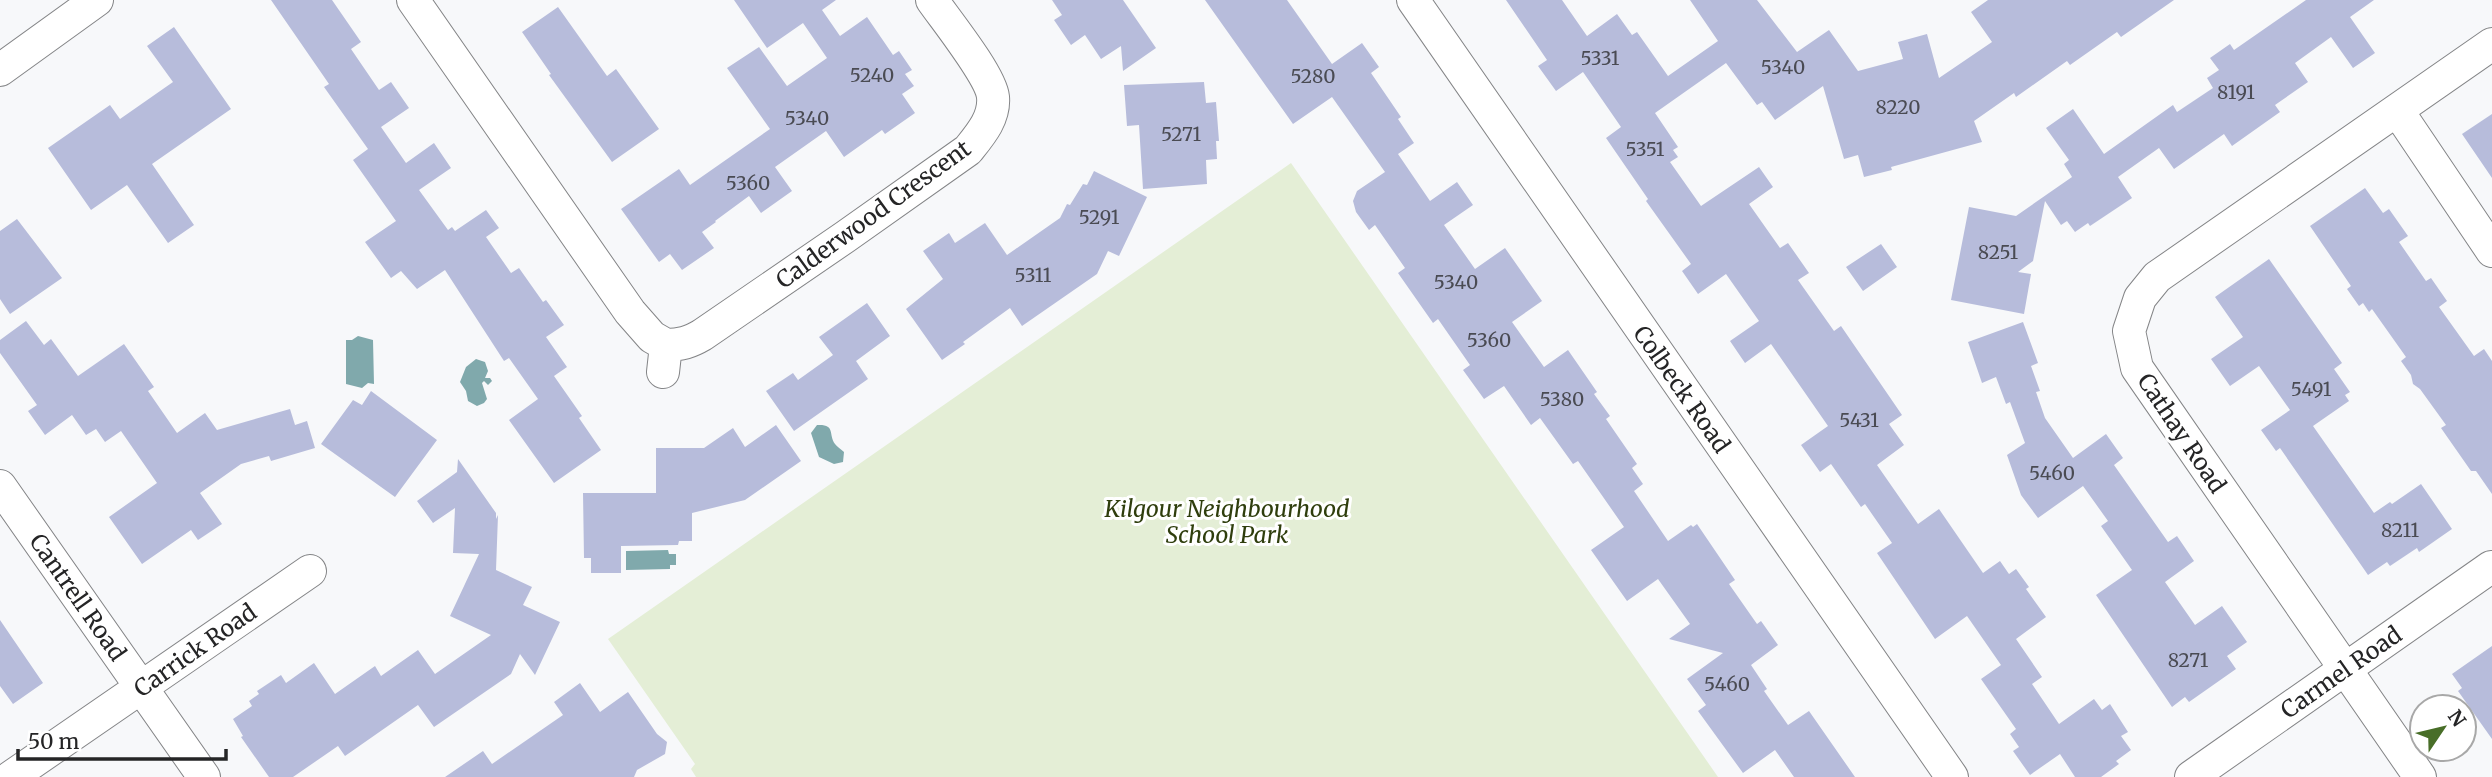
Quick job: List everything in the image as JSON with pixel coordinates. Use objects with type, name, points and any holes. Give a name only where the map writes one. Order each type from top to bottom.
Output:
[{"type":"street","points":[[0,70],[97,0]]},
{"type":"street","name":"Calderwood Crescent","points":[[413,0],[639,325],[652,337],[664,358],[678,345],[690,342],[713,327],[968,150],[982,132],[990,119],[993,95],[984,76],[932,0]]},
{"type":"street","name":"Colbeck Road","points":[[1413,0],[1952,777]]},
{"type":"street","name":"Cathay Road","points":[[2420,777],[2137,368],[2129,331],[2140,298],[2157,277],[2492,44]]},
{"type":"street","points":[[2397,110],[2492,251]]},
{"type":"street","name":"Cantrell Road","points":[[0,486],[204,777]]},
{"type":"street","name":"Carmel Road","points":[[2190,777],[2491,567]]},
{"type":"street","name":"Carrick Road","points":[[11,777],[310,571]]},
{"type":"green space","name":"Kilgour Neighbourhood School Park","points":[[1291,163],[1718,777],[696,777],[691,769],[695,764],[608,639]]},
{"type":"water","points":[[358,336],[373,340],[374,384],[368,383],[362,388],[346,384],[346,340]]},
{"type":"water","points":[[476,359],[485,362],[488,371],[485,378],[492,381],[488,385],[484,381],[482,383],[487,399],[477,406],[468,401],[460,382],[466,367]]},
{"type":"water","points":[[817,425],[827,426],[831,430],[835,444],[844,452],[843,462],[834,464],[819,457],[811,433]]},
{"type":"water","points":[[668,550],[669,554],[676,554],[676,565],[670,565],[670,569],[626,570],[626,551]]},
{"type":"building","points":[[271,0],[332,0],[361,42],[351,49],[379,90],[391,82],[409,108],[381,127],[406,163],[434,143],[451,168],[419,190],[448,230],[452,227],[455,231],[486,210],[499,228],[486,237],[511,273],[519,268],[543,302],[546,300],[564,325],[546,337],[567,367],[554,376],[582,416],[579,418],[601,450],[554,483],[509,420],[538,399],[509,358],[504,361],[445,270],[417,289],[401,271],[391,278],[365,242],[396,221],[353,160],[368,149],[324,87],[329,84]]},
{"type":"building","points":[[734,0],[836,0],[822,10],[840,36],[867,17],[893,55],[899,51],[912,70],[905,74],[914,86],[902,94],[915,113],[885,134],[882,130],[844,157],[826,131],[775,167],[792,191],[761,213],[749,196],[702,232],[714,248],[682,270],[670,254],[659,262],[621,209],[679,169],[690,185],[770,129],[727,68],[759,47],[787,86],[827,58],[803,23],[767,48]]},
{"type":"building","points":[[1052,0],[1123,0],[1156,48],[1123,71],[1121,46],[1101,59],[1085,35],[1071,45],[1054,20],[1062,15]]},
{"type":"building","points":[[1205,0],[1287,0],[1332,64],[1362,43],[1379,67],[1371,73],[1401,117],[1398,119],[1414,143],[1398,154],[1430,201],[1457,182],[1473,205],[1444,225],[1475,269],[1505,248],[1542,301],[1512,322],[1544,367],[1568,350],[1597,392],[1594,394],[1610,416],[1606,419],[1637,464],[1632,468],[1643,484],[1634,491],[1668,541],[1691,525],[1693,527],[1697,524],[1735,580],[1729,584],[1757,624],[1761,621],[1778,645],[1751,665],[1767,689],[1764,691],[1788,725],[1809,711],[1855,777],[1794,777],[1775,750],[1743,773],[1698,711],[1706,705],[1687,679],[1723,653],[1669,639],[1690,624],[1658,579],[1627,601],[1591,550],[1624,527],[1578,461],[1573,464],[1540,418],[1531,425],[1504,386],[1484,399],[1463,370],[1470,365],[1438,319],[1433,323],[1398,273],[1405,268],[1375,225],[1369,230],[1356,212],[1353,201],[1357,191],[1385,172],[1332,97],[1293,124]]},
{"type":"building","points":[[1506,0],[1562,0],[1587,36],[1617,14],[1632,35],[1637,32],[1668,76],[1718,41],[1690,0],[1757,0],[1797,52],[1829,30],[1858,71],[1903,59],[1898,42],[1927,34],[1939,78],[1992,42],[1971,12],[1988,0],[2174,0],[2121,37],[2117,32],[2070,65],[2067,61],[2016,97],[2014,93],[1974,121],[1982,142],[1864,177],[1858,155],[1844,159],[1823,86],[1775,120],[1762,102],[1757,105],[1726,63],[1655,113],[1678,147],[1673,150],[1678,157],[1670,162],[1701,206],[1759,167],[1773,187],[1749,204],[1780,248],[1788,243],[1809,273],[1798,280],[1834,331],[1841,326],[1902,415],[1889,424],[1904,445],[1877,465],[1918,524],[1939,509],[1983,573],[2000,561],[2009,574],[2016,569],[2029,587],[2026,589],[2046,617],[2016,639],[2042,677],[2032,684],[2059,724],[2094,699],[2102,710],[2110,704],[2128,732],[2121,736],[2131,750],[2116,761],[2119,764],[2101,777],[2075,777],[2060,754],[2030,775],[2013,751],[2019,747],[2010,734],[2016,729],[1981,679],[2001,665],[1967,616],[1935,639],[1877,553],[1892,543],[1865,504],[1861,507],[1831,464],[1820,472],[1801,445],[1828,426],[1771,344],[1745,363],[1730,341],[1759,321],[1726,274],[1698,294],[1682,271],[1691,264],[1606,138],[1621,127],[1583,72],[1556,91],[1538,66],[1547,60]]},
{"type":"building","points":[[2306,0],[2374,0],[2350,17],[2375,53],[2353,68],[2331,37],[2295,63],[2308,82],[2275,105],[2280,112],[2232,146],[2224,134],[2174,169],[2159,148],[2118,177],[2132,198],[2090,226],[2088,223],[2075,232],[2067,221],[2061,225],[2045,201],[2033,261],[2018,272],[2031,274],[2024,314],[1951,300],[1969,207],[2016,216],[2072,177],[2064,164],[2069,160],[2046,128],[2073,109],[2104,154],[2173,105],[2177,112],[2213,88],[2207,78],[2219,70],[2210,58],[2230,44],[2234,50]]},
{"type":"building","points":[[558,7],[607,76],[616,69],[659,129],[612,162],[549,75],[551,74],[522,32]]},
{"type":"building","points":[[174,27],[231,109],[152,164],[194,225],[168,243],[127,185],[91,210],[48,148],[110,105],[120,119],[173,82],[147,46]]},
{"type":"building","points":[[1204,82],[1206,103],[1216,102],[1219,141],[1216,141],[1217,159],[1206,160],[1207,184],[1143,189],[1139,125],[1127,126],[1124,85]]},
{"type":"building","points":[[2492,114],[2492,178],[2462,134]]},
{"type":"building","points":[[1094,171],[1147,197],[1119,256],[1108,251],[1097,274],[1022,326],[1010,308],[942,360],[906,309],[943,279],[923,251],[949,233],[955,243],[985,223],[1007,255],[1060,218],[1083,184],[1087,185]]},
{"type":"building","points":[[2365,188],[2383,213],[2389,209],[2408,236],[2399,242],[2426,281],[2431,278],[2447,301],[2439,307],[2474,356],[2484,349],[2492,361],[2492,494],[2476,471],[2471,471],[2441,428],[2446,425],[2420,389],[2413,384],[2411,375],[2401,361],[2406,357],[2372,309],[2369,312],[2363,303],[2359,306],[2347,289],[2351,286],[2310,226]]},
{"type":"building","points":[[17,219],[62,278],[10,314],[0,299],[0,231]]},
{"type":"building","points":[[1881,244],[1897,267],[1863,291],[1846,267]]},
{"type":"building","points":[[2269,259],[2342,363],[2334,369],[2350,392],[2345,395],[2349,401],[2313,426],[2374,513],[2421,484],[2452,529],[2419,552],[2417,548],[2390,566],[2387,562],[2368,575],[2280,448],[2276,451],[2261,430],[2290,410],[2259,366],[2230,386],[2211,359],[2243,337],[2215,297]]},
{"type":"building","points":[[867,303],[890,336],[856,361],[868,379],[794,431],[766,391],[793,373],[798,380],[833,355],[819,337]]},
{"type":"building","points":[[26,321],[44,345],[51,339],[78,376],[124,344],[154,387],[148,391],[177,433],[205,413],[217,430],[290,409],[295,425],[307,421],[315,448],[271,461],[269,456],[241,464],[200,493],[222,524],[198,540],[191,530],[142,564],[109,517],[157,483],[121,431],[105,442],[96,429],[86,435],[72,415],[45,435],[28,411],[37,405],[0,353],[0,340]]},
{"type":"building","points":[[2023,322],[2038,363],[2031,366],[2040,391],[2036,392],[2045,418],[2073,458],[2106,434],[2123,458],[2114,465],[2168,542],[2177,536],[2194,561],[2165,582],[2195,625],[2222,606],[2247,642],[2227,656],[2236,669],[2189,702],[2185,697],[2172,707],[2096,595],[2132,570],[2101,526],[2108,521],[2083,486],[2038,518],[2021,495],[2007,455],[2025,443],[2010,402],[2006,404],[1996,377],[1982,383],[1968,342]]},
{"type":"building","points":[[371,391],[437,440],[395,497],[321,444],[353,400],[362,405]]},
{"type":"building","points":[[776,425],[801,461],[745,500],[692,513],[692,541],[679,541],[678,545],[621,546],[621,573],[591,573],[591,558],[584,558],[583,493],[656,493],[656,448],[704,448],[733,428],[745,447]]},
{"type":"building","points":[[458,459],[496,513],[496,519],[498,515],[496,570],[532,587],[523,605],[560,622],[535,675],[520,654],[511,674],[434,727],[418,705],[345,756],[338,746],[293,777],[269,777],[241,737],[243,736],[233,719],[252,706],[249,701],[259,694],[257,691],[281,675],[286,683],[314,663],[335,694],[375,666],[381,676],[418,650],[435,674],[491,635],[450,616],[479,554],[453,553],[455,508],[433,523],[417,501],[457,472]]},
{"type":"building","points":[[0,620],[43,683],[13,704],[0,686]]},
{"type":"building","points":[[2492,646],[2492,739],[2478,719],[2478,693],[2459,693],[2458,691],[2462,688],[2452,674]]},
{"type":"building","points":[[580,683],[600,712],[628,692],[657,734],[667,742],[665,754],[637,770],[634,777],[445,777],[483,751],[492,764],[563,715],[554,702]]}]
